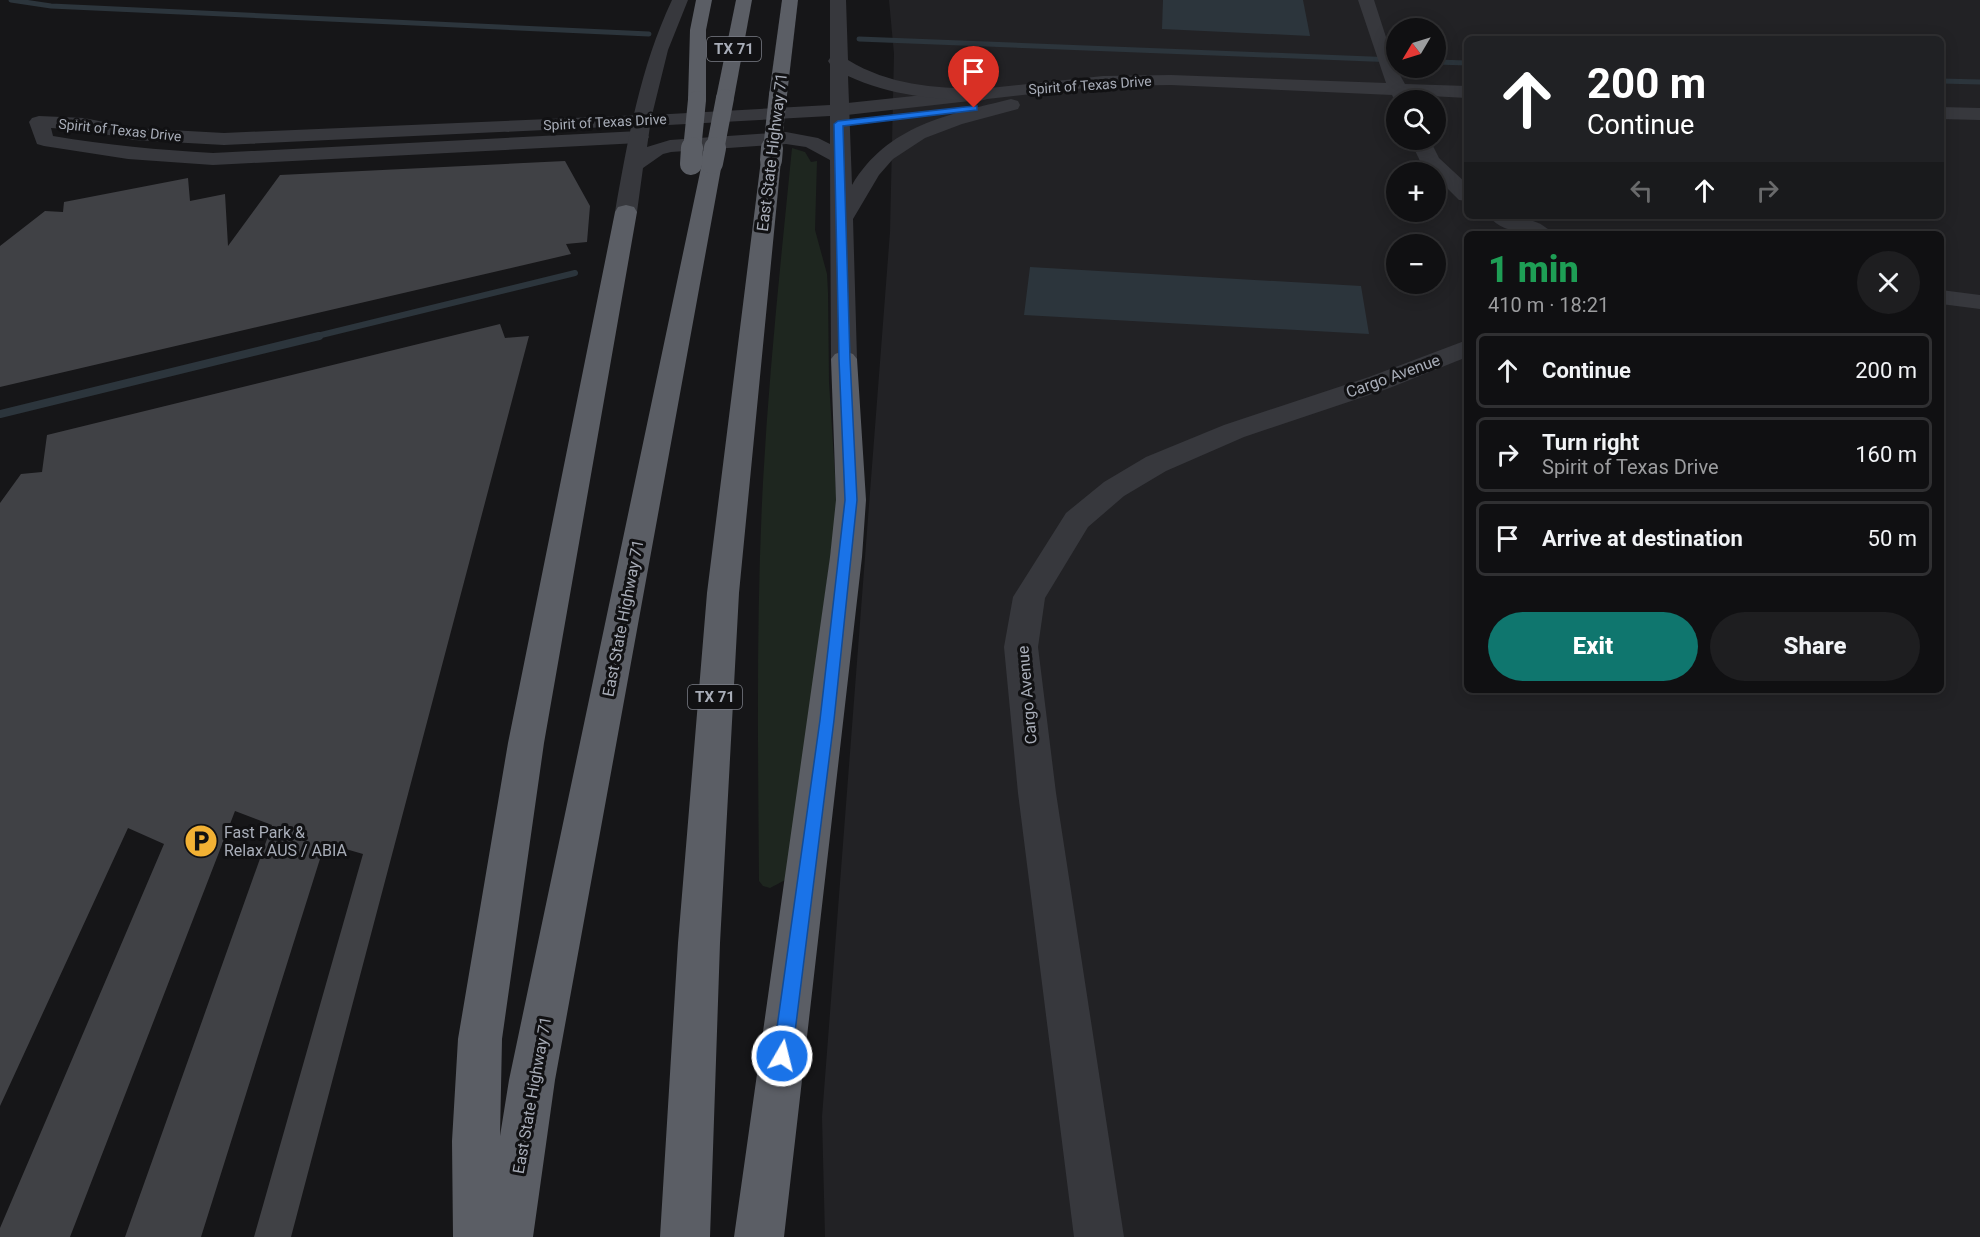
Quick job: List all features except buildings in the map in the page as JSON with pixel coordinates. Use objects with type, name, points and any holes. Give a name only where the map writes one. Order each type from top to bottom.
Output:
[{"type":"highway","points":[[701,164],[697,100],[698,30],[704,0]]},
{"type":"highway","name":"TX 71","points":[[701,164],[725,98],[744,0]]},
{"type":"highway","name":"East State Highway 71","points":[[685,1237],[699,943],[723,593],[790,0]]},
{"type":"highway","name":"East State Highway 71","points":[[508,1237],[532,1080],[693,261],[690,187],[701,164]]},
{"type":"highway","points":[[478,1237],[476,1141],[480,1039],[526,743],[626,212]]},
{"type":"highway","points":[[759,1237],[846,556],[851,500],[844,359]]},
{"type":"street","points":[[626,212],[640,129],[658,52],[668,23],[680,0]]},
{"type":"street","points":[[837,0],[844,359]]},
{"type":"street","points":[[1366,0],[1386,60]]},
{"type":"street","points":[[837,61],[856,75],[890,87],[929,93],[980,95]]},
{"type":"street","points":[[1347,87],[1377,80],[1386,65]]},
{"type":"street","points":[[1411,78],[1429,90]]},
{"type":"street","name":"Spirit of Texas Drive","points":[[838,117],[980,95],[1102,81],[1199,89],[1386,97]]},
{"type":"street","name":"Spirit of Texas Drive","points":[[1254,91],[1347,87],[1386,95]]},
{"type":"street","name":"Spirit of Texas Drive","points":[[640,129],[224,139],[134,134],[84,124],[39,122],[44,140],[124,153],[213,159],[1149,96],[1199,89]]},
{"type":"street","name":"Spirit of Texas Drive","points":[[1446,97],[1464,93]]},
{"type":"street","name":"Spirit of Texas Drive","points":[[1446,100],[1464,105]]},
{"type":"street","points":[[840,220],[880,160],[907,141],[941,125],[1011,105]]},
{"type":"street","points":[[1944,113],[1980,114]]},
{"type":"street","points":[[633,166],[656,150],[670,146],[786,138],[811,142],[839,156]]},
{"type":"street","points":[[1425,150],[1430,160],[1464,192]]},
{"type":"street","points":[[1507,219],[1534,231]]},
{"type":"street","points":[[1944,297],[1980,302]]},
{"type":"street","name":"Cargo Avenue","points":[[1099,1237],[1037,794],[1021,646],[1029,597],[1077,520],[1114,489],[1156,464],[1234,431],[1378,383],[1464,349]]},
{"type":"shaded area","points":[[889,0],[1980,0],[1980,1237],[825,1237],[822,1117],[890,232],[894,54]]},
{"type":"shaded area","points":[[1163,0],[1303,0],[1310,36],[1162,29]]},
{"type":"shaded area","points":[[792,148],[805,152],[811,162],[817,161],[815,230],[827,274],[829,382],[837,506],[787,879],[770,888],[763,886],[759,881],[759,582],[769,399]]},
{"type":"shaded area","points":[[1030,267],[1361,286],[1369,334],[1024,315]]},
{"type":"waterway","points":[[11,0],[51,6],[649,34]]},
{"type":"waterway","points":[[859,39],[1386,60]]},
{"type":"waterway","points":[[1446,62],[1464,63]]},
{"type":"waterway","points":[[1944,81],[1980,82]]},
{"type":"waterway","points":[[313,337],[575,273]]},
{"type":"waterway","points":[[0,414],[319,336]]},
{"type":"place","name":"Fast Park & Relax AUS / ABIA","points":[[201,841]]},
{"type":"route","points":[[782,1056],[827,720],[851,500],[844,359],[838,124],[974,108]]}]
